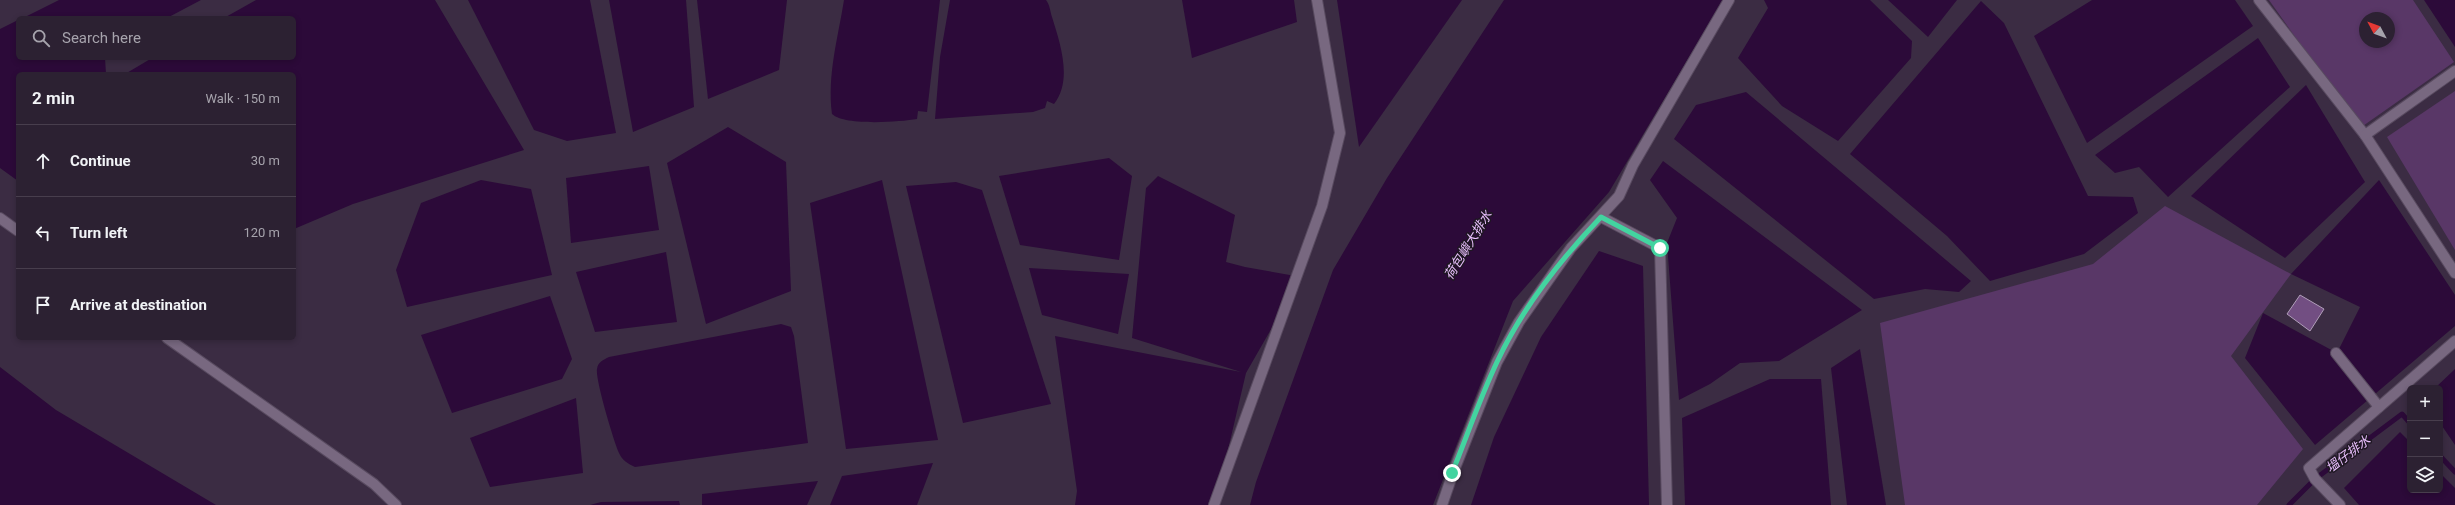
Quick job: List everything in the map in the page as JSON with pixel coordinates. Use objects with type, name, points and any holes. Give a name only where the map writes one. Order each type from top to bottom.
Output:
[{"type":"street","points":[[1214,505],[1322,206],[1340,133],[1317,0]]},
{"type":"street","points":[[1442,505],[1452,473],[1497,362],[1537,293],[1571,248],[1619,196],[1633,165],[1729,0]]},
{"type":"street","points":[[2259,0],[2365,135],[2455,273]]},
{"type":"street","points":[[2365,135],[2455,71]]},
{"type":"street","points":[[1601,217],[1660,248],[1667,505]]},
{"type":"street","points":[[0,218],[16,230]]},
{"type":"street","points":[[170,340],[374,484],[396,505]]},
{"type":"street","points":[[2340,505],[2315,479],[2309,468],[2455,341]]},
{"type":"street","points":[[2336,353],[2379,407]]},
{"type":"shaded area","points":[[2269,0],[2413,0],[2454,62],[2360,128]]},
{"type":"shaded area","points":[[2455,91],[2455,250],[2387,137]]},
{"type":"shaded area","points":[[2165,206],[2291,274],[2231,356],[2303,449],[2257,505],[1905,505],[1880,323],[2093,264]]},
{"type":"water","points":[[59,0],[201,0],[171,16],[27,16]]},
{"type":"water","points":[[256,0],[435,0],[524,150],[353,204],[296,228],[296,72],[128,72],[149,60],[296,60],[296,16],[228,16]]},
{"type":"water","points":[[468,0],[590,0],[616,133],[567,141],[534,130]]},
{"type":"water","points":[[609,0],[686,0],[694,107],[633,132]]},
{"type":"water","points":[[697,0],[787,0],[779,70],[708,99]]},
{"type":"water","points":[[844,0],[940,0],[927,112],[918,111],[917,119],[886,122],[860,122],[839,118],[832,114],[832,71]]},
{"type":"water","points":[[950,0],[1046,0],[1061,50],[1064,73],[1060,94],[1054,104],[1047,101],[1045,108],[1033,112],[935,119],[940,57]]},
{"type":"water","points":[[1182,0],[1294,0],[1297,22],[1192,58]]},
{"type":"water","points":[[1337,0],[1462,0],[1359,147]]},
{"type":"water","name":"荷包嶼大排水","points":[[1504,0],[1723,0],[1609,192],[1513,301],[1433,505],[1250,505],[1256,482],[1333,270],[1387,178]]},
{"type":"water","points":[[1764,0],[1870,0],[1912,41],[1911,58],[1838,141],[1782,106],[1738,58],[1768,8]]},
{"type":"water","points":[[1888,0],[1957,0],[1928,37]]},
{"type":"water","points":[[2092,0],[2235,0],[2253,26],[2087,143],[2034,36]]},
{"type":"water","points":[[2424,0],[2455,0],[2455,47]]},
{"type":"water","points":[[1981,1],[2004,23],[2088,196],[2133,197],[2138,213],[2084,254],[1990,281],[1947,236],[1850,154]]},
{"type":"water","points":[[16,21],[16,60],[105,60],[106,72],[16,72],[16,180],[0,168],[0,29]]},
{"type":"water","points":[[2258,38],[2290,87],[2168,197],[2139,167],[2115,173],[2095,155]]},
{"type":"water","points":[[2306,85],[2365,182],[2285,258],[2191,196]]},
{"type":"water","points":[[1746,92],[1971,281],[1959,292],[1925,289],[1874,299],[1674,139],[1696,105]]},
{"type":"water","points":[[728,127],[786,162],[791,291],[706,324],[667,163]]},
{"type":"water","points":[[1109,158],[1132,176],[1119,260],[1020,245],[999,176]]},
{"type":"water","points":[[1663,161],[1862,310],[1779,361],[1740,363],[1710,384],[1679,400],[1667,243],[1677,218],[1650,180]]},
{"type":"water","points":[[649,166],[659,230],[571,243],[566,178]]},
{"type":"water","points":[[1158,176],[1235,215],[1226,262],[1301,277],[1246,373],[1215,505],[1075,505],[1077,491],[1055,336],[1241,372],[1132,338],[1146,188]]},
{"type":"water","points":[[481,180],[531,189],[552,275],[407,307],[396,270],[421,203]]},
{"type":"water","points":[[882,180],[938,440],[846,449],[810,203]]},
{"type":"water","points":[[2379,180],[2455,295],[2455,326],[2315,445],[2245,358],[2263,313],[2337,353],[2360,307],[2291,274]]},
{"type":"water","points":[[956,182],[982,190],[1051,404],[963,423],[906,186]]},
{"type":"water","points":[[1599,251],[1643,266],[1649,505],[1471,505],[1494,437],[1541,337]]},
{"type":"water","points":[[666,252],[677,322],[595,332],[576,272]]},
{"type":"water","points":[[1029,268],[1129,274],[1118,334],[1042,315]]},
{"type":"water","points":[[550,296],[572,359],[562,379],[452,413],[421,335]]},
{"type":"water","points":[[781,324],[791,327],[794,336],[808,443],[635,467],[622,458],[613,437],[599,385],[597,369],[601,362],[609,357]]},
{"type":"water","points":[[1860,349],[1886,505],[1847,505],[1831,368]]},
{"type":"water","points":[[0,367],[56,410],[216,505],[0,505]]},
{"type":"water","points":[[2455,369],[2455,445],[2443,427],[2443,385],[2438,385]]},
{"type":"water","points":[[1770,379],[1821,379],[1831,505],[1685,505],[1682,418]]},
{"type":"water","points":[[576,398],[583,473],[490,487],[470,438]]},
{"type":"water","points":[[2400,432],[2407,439],[2407,493],[2443,493],[2443,476],[2455,488],[2455,505],[2359,505],[2344,488]]},
{"type":"water","points":[[933,463],[917,505],[830,505],[842,476]]},
{"type":"water","points":[[818,481],[807,505],[702,505],[702,494]]},
{"type":"water","points":[[679,501],[680,505],[590,505],[601,502]]},
{"type":"building","points":[[2300,295],[2324,309],[2310,331],[2287,314]]},
{"type":"waterway","name":"塭仔排水","points":[[2289,505],[2315,479],[2402,414],[2408,421]]},
{"type":"waterway","name":"塭仔排水","points":[[2441,457],[2455,472]]},
{"type":"route","points":[[1452,473],[1497,362],[1537,293],[1571,248],[1601,217],[1660,248]]}]
